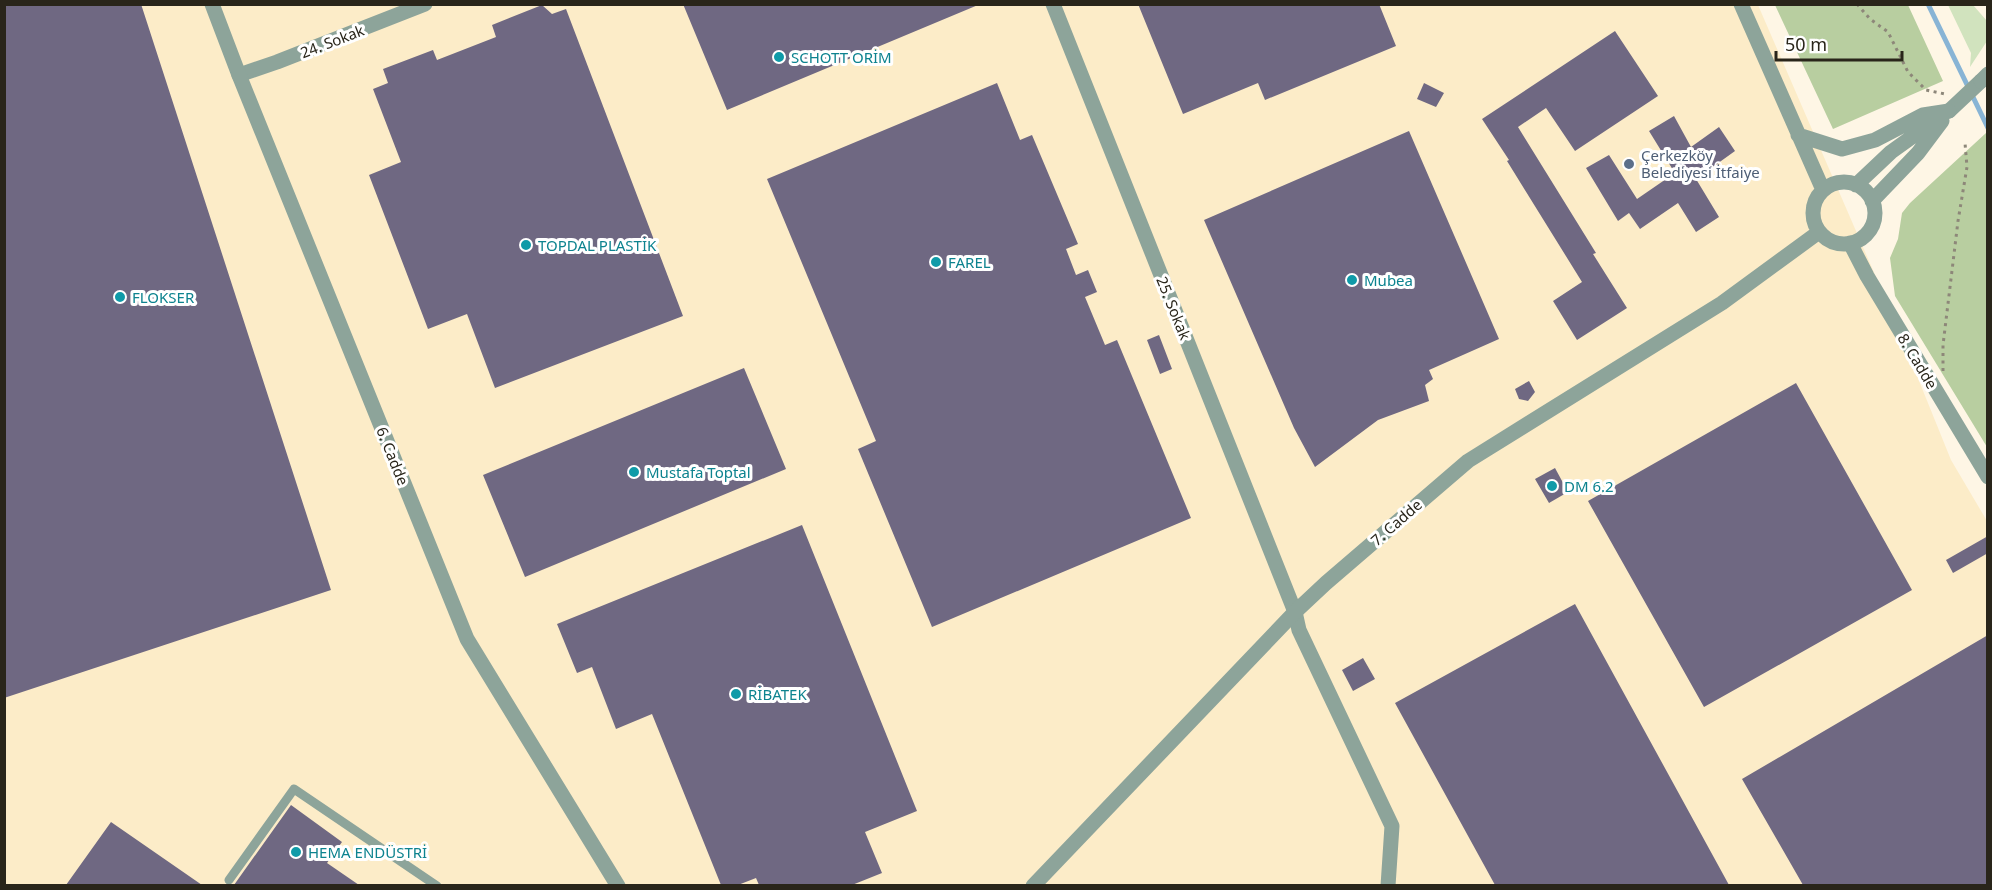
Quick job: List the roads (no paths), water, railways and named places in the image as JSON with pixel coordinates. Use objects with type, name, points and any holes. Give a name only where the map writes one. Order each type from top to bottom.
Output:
[{"type":"street","name":"6. Cadde","points":[[212,4],[467,639],[618,885]]},
{"type":"street","name":"24. Sokak","points":[[239,75],[425,4]]},
{"type":"street","name":"25. Sokak","points":[[1053,4],[1295,612],[1299,630],[1392,826],[1388,885]]},
{"type":"street","points":[[1741,4],[1823,190]]},
{"type":"street","points":[[1856,185],[1891,152],[1949,111],[1984,78]]},
{"type":"street","points":[[1798,135],[1842,149],[1875,140],[1923,115],[1949,111]]},
{"type":"street","points":[[1872,201],[1918,153],[1949,111]]},
{"type":"street","points":[[1841,182],[1856,185],[1863,189],[1872,201],[1873,224],[1864,236],[1850,243],[1835,243],[1828,240],[1814,222],[1816,199],[1823,190],[1833,184],[1841,182]]},
{"type":"street","name":"7. Cadde","points":[[1033,885],[1295,612],[1468,461],[1722,303],[1820,232]]},
{"type":"street","name":"8. Cadde","points":[[1850,243],[1867,276],[1988,477]]},
{"type":"lane","points":[[229,880],[294,789],[437,885]]},
{"type":"waterway","points":[[1928,4],[1988,128]]},
{"type":"place","name":"SCHOTT ORİM","points":[[779,57]]},
{"type":"place","name":"Çerkezköy Belediyesi İtfaiye","points":[[1629,164]]},
{"type":"place","name":"TOPDAL PLASTİK","points":[[526,245]]},
{"type":"place","name":"FAREL","points":[[936,262]]},
{"type":"place","name":"Mubea","points":[[1352,280]]},
{"type":"place","name":"FLOKSER","points":[[120,297]]},
{"type":"place","name":"Mustafa Toptal","points":[[634,472]]},
{"type":"place","name":"DM 6.2","points":[[1552,486]]},
{"type":"place","name":"RİBATEK","points":[[736,694]]},
{"type":"place","name":"HEMA ENDÜSTRİ","points":[[296,852]]}]
